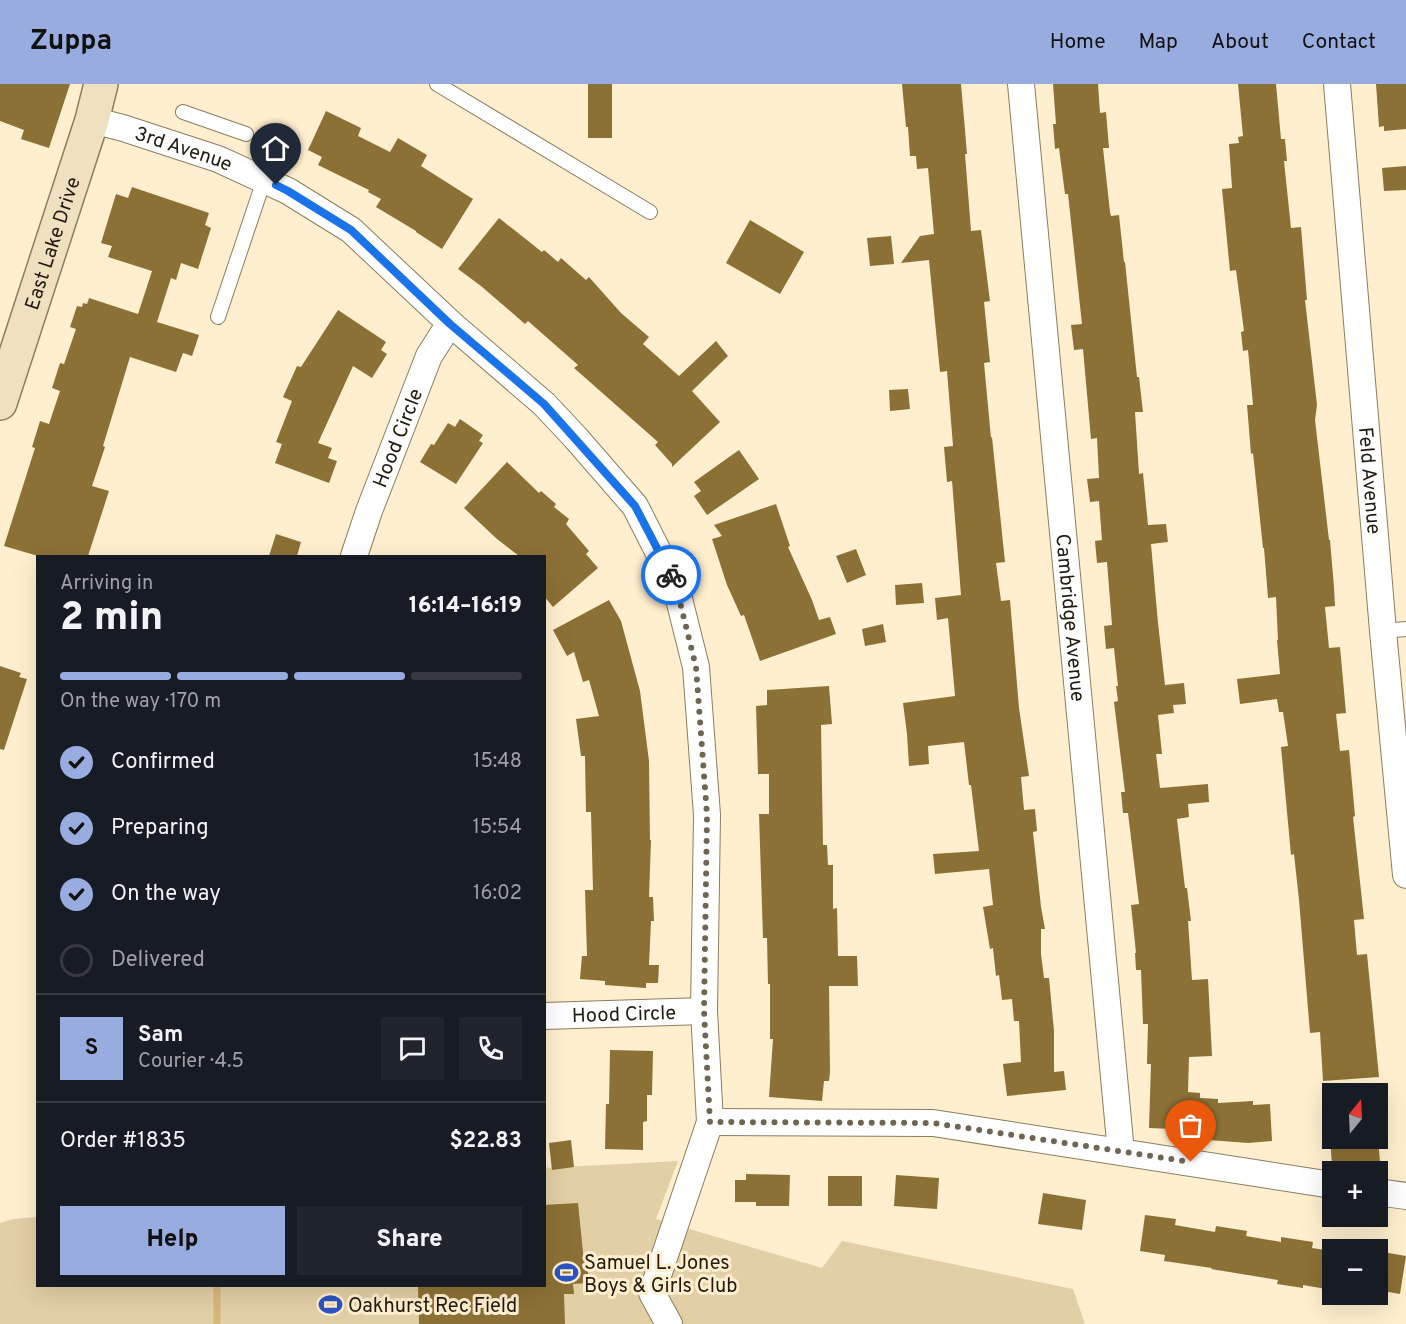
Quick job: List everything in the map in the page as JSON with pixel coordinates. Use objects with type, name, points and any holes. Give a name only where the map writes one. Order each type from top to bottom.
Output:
[{"type":"street","name":"East Lake Drive","points":[[0,403],[92,120],[101,84]]},
{"type":"street","name":"Cambridge Avenue","points":[[1021,84],[1122,1152]]},
{"type":"street","name":"Feld Avenue","points":[[1337,84],[1395,630],[1406,875]]},
{"type":"street","name":"3rd Avenue","points":[[92,120],[218,159],[288,191],[351,230],[450,324],[544,404],[635,506],[676,586],[696,667],[707,815],[704,1011],[710,1122],[652,1293],[669,1324]]},
{"type":"street","name":"Hood Circle","points":[[354,555],[429,356],[450,324]]},
{"type":"street","name":"Hood Circle","points":[[546,1016],[704,1011]]},
{"type":"street","points":[[710,1122],[933,1123],[1322,1183]]},
{"type":"street","points":[[1388,1194],[1406,1196]]},
{"type":"lane","points":[[437,84],[650,212]]},
{"type":"lane","points":[[183,112],[246,134]]},
{"type":"lane","points":[[218,317],[264,180]]},
{"type":"shaded area","points":[[678,1161],[656,1219],[822,1268],[842,1241],[1073,1289],[1085,1324],[0,1324],[0,1223],[13,1219],[36,1217],[36,1287],[546,1287],[546,1168]]},
{"type":"building","points":[[0,84],[70,84],[49,148],[21,139],[24,130],[0,121]]},
{"type":"building","points":[[588,84],[612,84],[612,138],[588,138]]},
{"type":"building","points":[[902,84],[961,84],[971,231],[981,230],[990,301],[984,302],[990,362],[984,363],[1005,562],[996,563],[1001,601],[1010,600],[1019,708],[1029,776],[1021,777],[1024,810],[1035,809],[1037,831],[1033,832],[1045,929],[1041,929],[1041,954],[1044,978],[1049,978],[1054,1031],[1054,1072],[1064,1071],[1066,1090],[1007,1096],[1003,1064],[1021,1062],[1019,1021],[1014,1021],[1012,999],[1002,1000],[999,975],[996,976],[993,948],[990,949],[983,907],[993,905],[989,869],[935,874],[933,854],[979,851],[964,742],[928,746],[929,764],[909,766],[903,703],[955,696],[948,618],[937,620],[935,598],[961,595],[952,481],[947,482],[944,447],[953,446],[947,371],[940,372],[929,260],[901,263],[920,236],[934,234],[928,168],[917,169],[916,156],[910,156]]},
{"type":"building","points":[[1053,84],[1098,84],[1100,113],[1106,112],[1109,148],[1103,148],[1110,212],[1111,216],[1119,215],[1143,412],[1135,412],[1139,474],[1143,473],[1148,525],[1166,524],[1168,542],[1151,544],[1165,685],[1184,683],[1186,704],[1173,705],[1174,713],[1158,715],[1162,754],[1156,754],[1160,788],[1208,784],[1209,802],[1188,804],[1189,817],[1177,819],[1191,921],[1188,921],[1192,980],[1208,979],[1212,1056],[1189,1057],[1188,1092],[1200,1093],[1200,1098],[1218,1099],[1218,1103],[1253,1101],[1253,1105],[1270,1104],[1272,1141],[1248,1143],[1195,1139],[1195,1130],[1149,1128],[1151,1064],[1147,1064],[1148,1024],[1143,1024],[1141,970],[1136,970],[1131,905],[1139,904],[1128,813],[1123,813],[1121,792],[1125,792],[1114,702],[1118,701],[1116,686],[1118,686],[1114,648],[1106,649],[1104,626],[1112,625],[1107,562],[1097,563],[1095,541],[1102,540],[1099,501],[1090,502],[1087,479],[1099,478],[1097,438],[1091,439],[1083,349],[1074,350],[1071,325],[1082,324],[1068,194],[1065,194],[1059,148],[1055,149]]},
{"type":"building","points":[[1238,84],[1276,84],[1281,139],[1285,139],[1287,161],[1284,161],[1291,228],[1301,227],[1307,300],[1305,300],[1317,405],[1315,420],[1334,587],[1335,606],[1325,607],[1329,648],[1340,647],[1346,713],[1336,714],[1340,751],[1349,750],[1355,816],[1353,817],[1364,919],[1354,920],[1357,955],[1367,954],[1379,1077],[1323,1081],[1320,1032],[1310,1033],[1299,900],[1294,854],[1291,855],[1281,747],[1288,746],[1283,712],[1279,712],[1277,699],[1240,704],[1237,679],[1280,674],[1276,597],[1268,598],[1253,453],[1251,454],[1247,405],[1253,405],[1248,350],[1243,351],[1241,332],[1244,331],[1236,270],[1230,271],[1222,189],[1232,188],[1229,144],[1239,143],[1238,137],[1243,136]]},
{"type":"building","points":[[1376,84],[1406,84],[1406,129],[1384,131],[1384,126],[1379,127]]},
{"type":"building","points":[[326,111],[361,128],[358,136],[390,152],[398,138],[427,155],[421,166],[473,199],[442,249],[376,207],[381,199],[368,192],[369,190],[318,165],[322,157],[308,150]]},
{"type":"building","points":[[1406,166],[1406,190],[1384,191],[1382,168]]},
{"type":"building","points":[[132,187],[209,213],[205,225],[211,228],[198,269],[181,263],[176,280],[171,278],[157,322],[199,335],[192,356],[183,353],[176,372],[130,357],[92,486],[109,491],[88,555],[36,555],[4,546],[35,448],[32,447],[40,421],[49,424],[60,391],[52,388],[60,363],[64,364],[76,329],[70,327],[77,306],[82,307],[83,303],[87,304],[89,298],[138,314],[152,271],[108,257],[112,246],[101,243],[116,194],[128,198]]},
{"type":"building","points":[[499,218],[542,252],[544,250],[558,262],[561,258],[586,280],[589,277],[621,313],[649,337],[643,344],[679,376],[716,341],[728,356],[692,391],[720,422],[672,467],[672,464],[655,445],[658,442],[574,368],[578,365],[528,321],[525,324],[458,269]]},
{"type":"building","points":[[750,220],[804,252],[780,294],[726,263]]},
{"type":"building","points":[[891,236],[894,264],[870,266],[867,238]]},
{"type":"building","points":[[338,310],[386,342],[381,350],[387,354],[372,378],[353,366],[318,443],[332,448],[328,458],[337,461],[329,483],[275,463],[282,444],[276,442],[292,401],[283,397],[297,366],[301,367]]},
{"type":"building","points":[[908,389],[910,409],[890,411],[889,390]]},
{"type":"building","points":[[460,419],[483,435],[479,441],[483,443],[456,484],[420,462],[448,423],[455,427]]},
{"type":"building","points":[[739,450],[759,479],[707,515],[694,496],[701,491],[694,482]]},
{"type":"building","points":[[507,462],[539,493],[541,491],[556,504],[554,507],[569,519],[566,524],[589,551],[586,554],[598,568],[553,607],[546,598],[546,555],[518,555],[464,508]]},
{"type":"building","points":[[776,504],[790,546],[788,547],[819,620],[830,617],[836,634],[760,661],[744,615],[741,616],[727,585],[712,539],[722,536],[714,525]]},
{"type":"building","points":[[276,534],[301,542],[297,555],[269,555]]},
{"type":"building","points":[[856,549],[866,575],[847,583],[836,556]]},
{"type":"building","points":[[922,583],[924,603],[896,605],[895,585]]},
{"type":"building","points":[[609,600],[621,621],[640,691],[649,761],[651,840],[649,897],[653,897],[654,921],[651,921],[649,965],[659,965],[658,983],[646,983],[646,988],[605,985],[605,981],[580,979],[582,956],[587,956],[585,890],[593,890],[591,812],[586,812],[585,756],[581,756],[576,719],[599,716],[589,680],[583,682],[574,652],[567,656],[553,630]]},
{"type":"building","points":[[883,624],[886,642],[865,646],[862,629]]},
{"type":"building","points":[[0,666],[21,673],[19,677],[27,679],[4,750],[0,749]]},
{"type":"building","points":[[829,686],[832,724],[821,725],[823,845],[827,845],[828,865],[833,865],[833,909],[837,908],[838,956],[857,956],[858,986],[829,986],[830,1072],[829,1081],[824,1081],[822,1101],[769,1097],[773,1039],[770,1039],[767,938],[763,938],[759,814],[769,814],[769,774],[758,774],[756,706],[767,705],[767,690]]},
{"type":"building","points":[[610,1050],[653,1051],[652,1095],[647,1095],[647,1121],[643,1122],[643,1150],[605,1149]]},
{"type":"building","points":[[571,1140],[574,1167],[552,1170],[549,1143]]},
{"type":"building","points":[[1331,1149],[1379,1149],[1380,1161],[1332,1161]]},
{"type":"building","points":[[746,1174],[790,1175],[789,1206],[756,1206],[756,1202],[735,1202],[735,1180],[746,1180]]},
{"type":"building","points":[[896,1175],[939,1178],[937,1209],[894,1206]]},
{"type":"building","points":[[828,1176],[862,1176],[862,1206],[828,1206]]},
{"type":"building","points":[[1043,1193],[1086,1200],[1082,1230],[1038,1224]]},
{"type":"building","name":"Samuel L. Jones Boys & Girls Club","points":[[578,1203],[584,1262],[588,1262],[588,1283],[573,1284],[574,1294],[564,1294],[565,1324],[419,1324],[418,1287],[546,1287],[546,1205]]},
{"type":"building","points":[[1145,1215],[1176,1219],[1175,1225],[1215,1232],[1216,1226],[1247,1231],[1246,1236],[1281,1242],[1281,1237],[1313,1242],[1312,1248],[1322,1250],[1322,1288],[1277,1284],[1278,1280],[1164,1261],[1165,1255],[1140,1251]]},
{"type":"building","points":[[1388,1253],[1406,1256],[1400,1294],[1388,1292]]},
{"type":"waterway","points":[[217,1287],[217,1324]]},
{"type":"way so far","points":[[671,575],[676,586],[696,667],[707,815],[704,1011],[710,1122],[933,1123],[1191,1162]]},
{"type":"place","name":"Samuel L. Jones Boys & Girls Club","points":[[566,1273]]},
{"type":"place","name":"Oakhurst Rec Field","points":[[330,1305]]},
{"type":"route","points":[[276,185],[351,230],[450,324],[544,404],[635,506],[671,575]]}]
